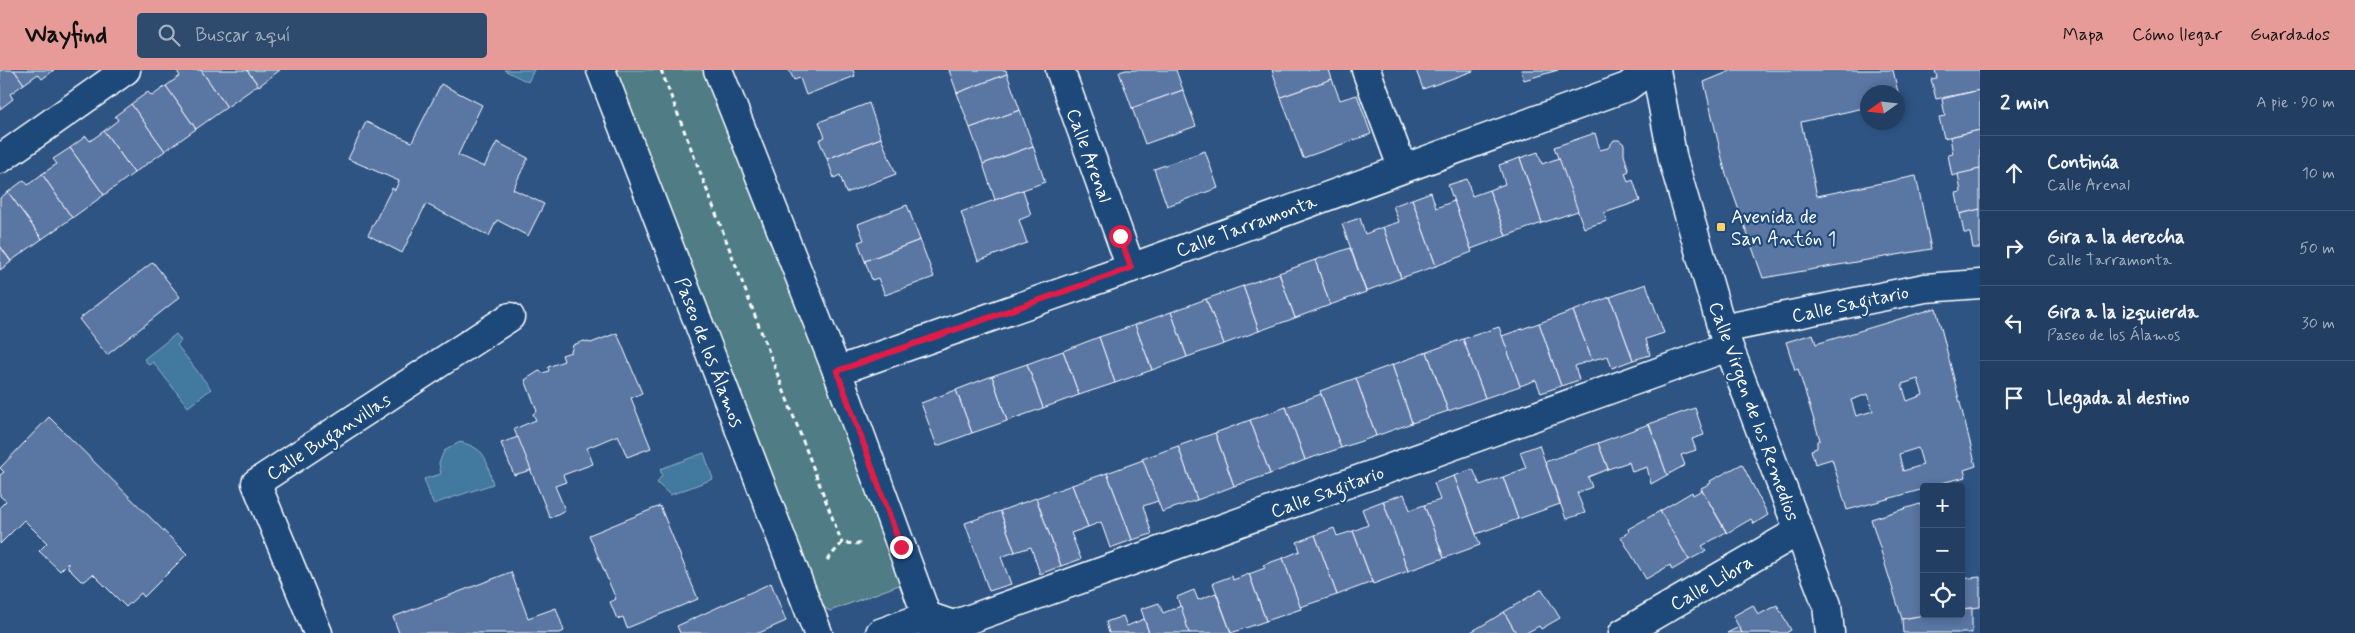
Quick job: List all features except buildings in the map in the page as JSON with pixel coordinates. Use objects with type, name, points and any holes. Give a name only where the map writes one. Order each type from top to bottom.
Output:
[{"type":"street","points":[[0,159],[126,70]]},
{"type":"street","name":"Paseo de los Álamos","points":[[602,70],[818,633]]},
{"type":"street","points":[[718,70],[837,371],[930,624],[880,633]]},
{"type":"street","name":"Calle Arenal","points":[[1060,70],[1131,268]]},
{"type":"street","points":[[1366,70],[1402,168]]},
{"type":"street","name":"Calle Tarramonta","points":[[837,371],[1131,268],[1627,87],[1650,70]]},
{"type":"street","name":"Calle Virgen de los Remedios","points":[[1656,70],[1673,160],[1725,338],[1827,604],[1830,633]]},
{"type":"street","name":"Calle Sagitario","points":[[930,624],[953,625],[1725,338],[1925,288],[1980,284]]},
{"type":"street","name":"Calle Buganvillas","points":[[318,633],[256,483],[510,317]]},
{"type":"street","name":"Calle Libra","points":[[1623,633],[1800,531]]},
{"type":"path","points":[[661,70],[842,543]]},
{"type":"green space","points":[[614,70],[707,70],[903,574],[899,585],[830,611],[821,606]]},
{"type":"water","points":[[504,70],[534,70],[528,82]]},
{"type":"water","points":[[176,334],[181,341],[177,345],[211,389],[188,407],[153,362],[149,365],[144,359]]},
{"type":"water","points":[[460,442],[481,452],[486,461],[493,484],[433,504],[424,479],[441,474],[439,463],[444,451]]},
{"type":"water","points":[[704,453],[713,479],[670,495],[657,483],[662,475],[660,469]]},
{"type":"place","name":"Avenida de San Antón 1","points":[[1721,227]]},
{"type":"route","points":[[901,547],[837,371],[1131,268],[1120,236]]}]
